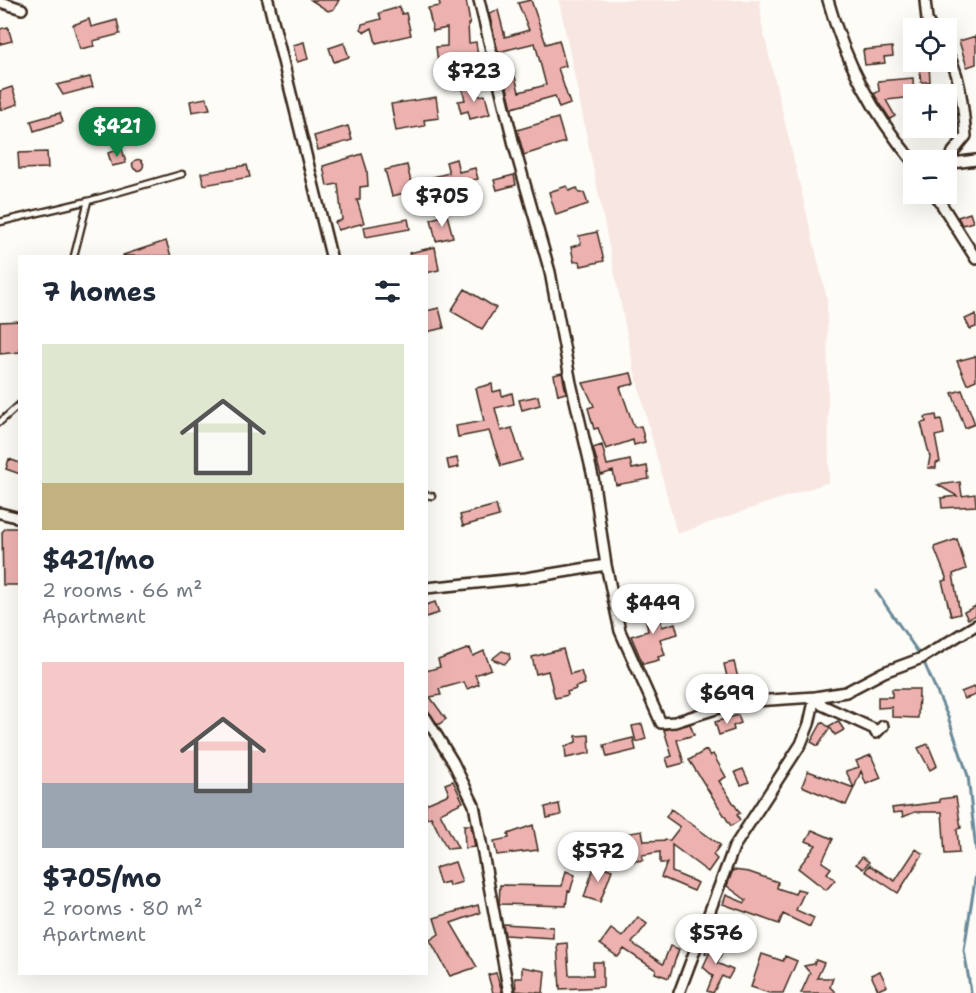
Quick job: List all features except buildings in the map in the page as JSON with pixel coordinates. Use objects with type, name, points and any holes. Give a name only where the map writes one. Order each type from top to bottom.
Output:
[{"type":"street","points":[[268,0],[331,255]]},
{"type":"street","points":[[479,0],[514,149],[550,272],[573,392],[593,477],[606,565],[620,631],[661,723],[755,701],[817,697],[846,692],[884,672],[922,658],[976,625]]},
{"type":"street","points":[[828,0],[839,39],[864,92],[905,150]]},
{"type":"street","points":[[925,0],[927,18]]},
{"type":"street","points":[[0,2],[22,9]]},
{"type":"street","points":[[955,150],[966,136],[956,72]]},
{"type":"street","points":[[957,162],[976,160]]},
{"type":"street","points":[[941,204],[976,259]]},
{"type":"street","points":[[0,513],[18,518]]},
{"type":"street","points":[[428,588],[526,578],[606,565]]},
{"type":"street","points":[[817,697],[822,705],[874,729],[876,733],[883,726]]},
{"type":"street","points":[[679,993],[734,847],[801,744],[817,697]]},
{"type":"street","points":[[428,722],[474,805],[509,993]]},
{"type":"lane","points":[[0,222],[88,201],[182,174]]},
{"type":"lane","points":[[74,255],[88,201]]},
{"type":"lane","points":[[0,422],[18,406]]},
{"type":"lane","points":[[428,495],[432,496]]},
{"type":"shaded area","points":[[559,0],[760,0],[762,26],[827,299],[829,482],[677,534],[634,369]]},
{"type":"waterway","points":[[876,591],[922,658],[948,717],[968,776],[976,850]]},
{"type":"waterway","points":[[971,993],[964,950],[976,874]]}]
